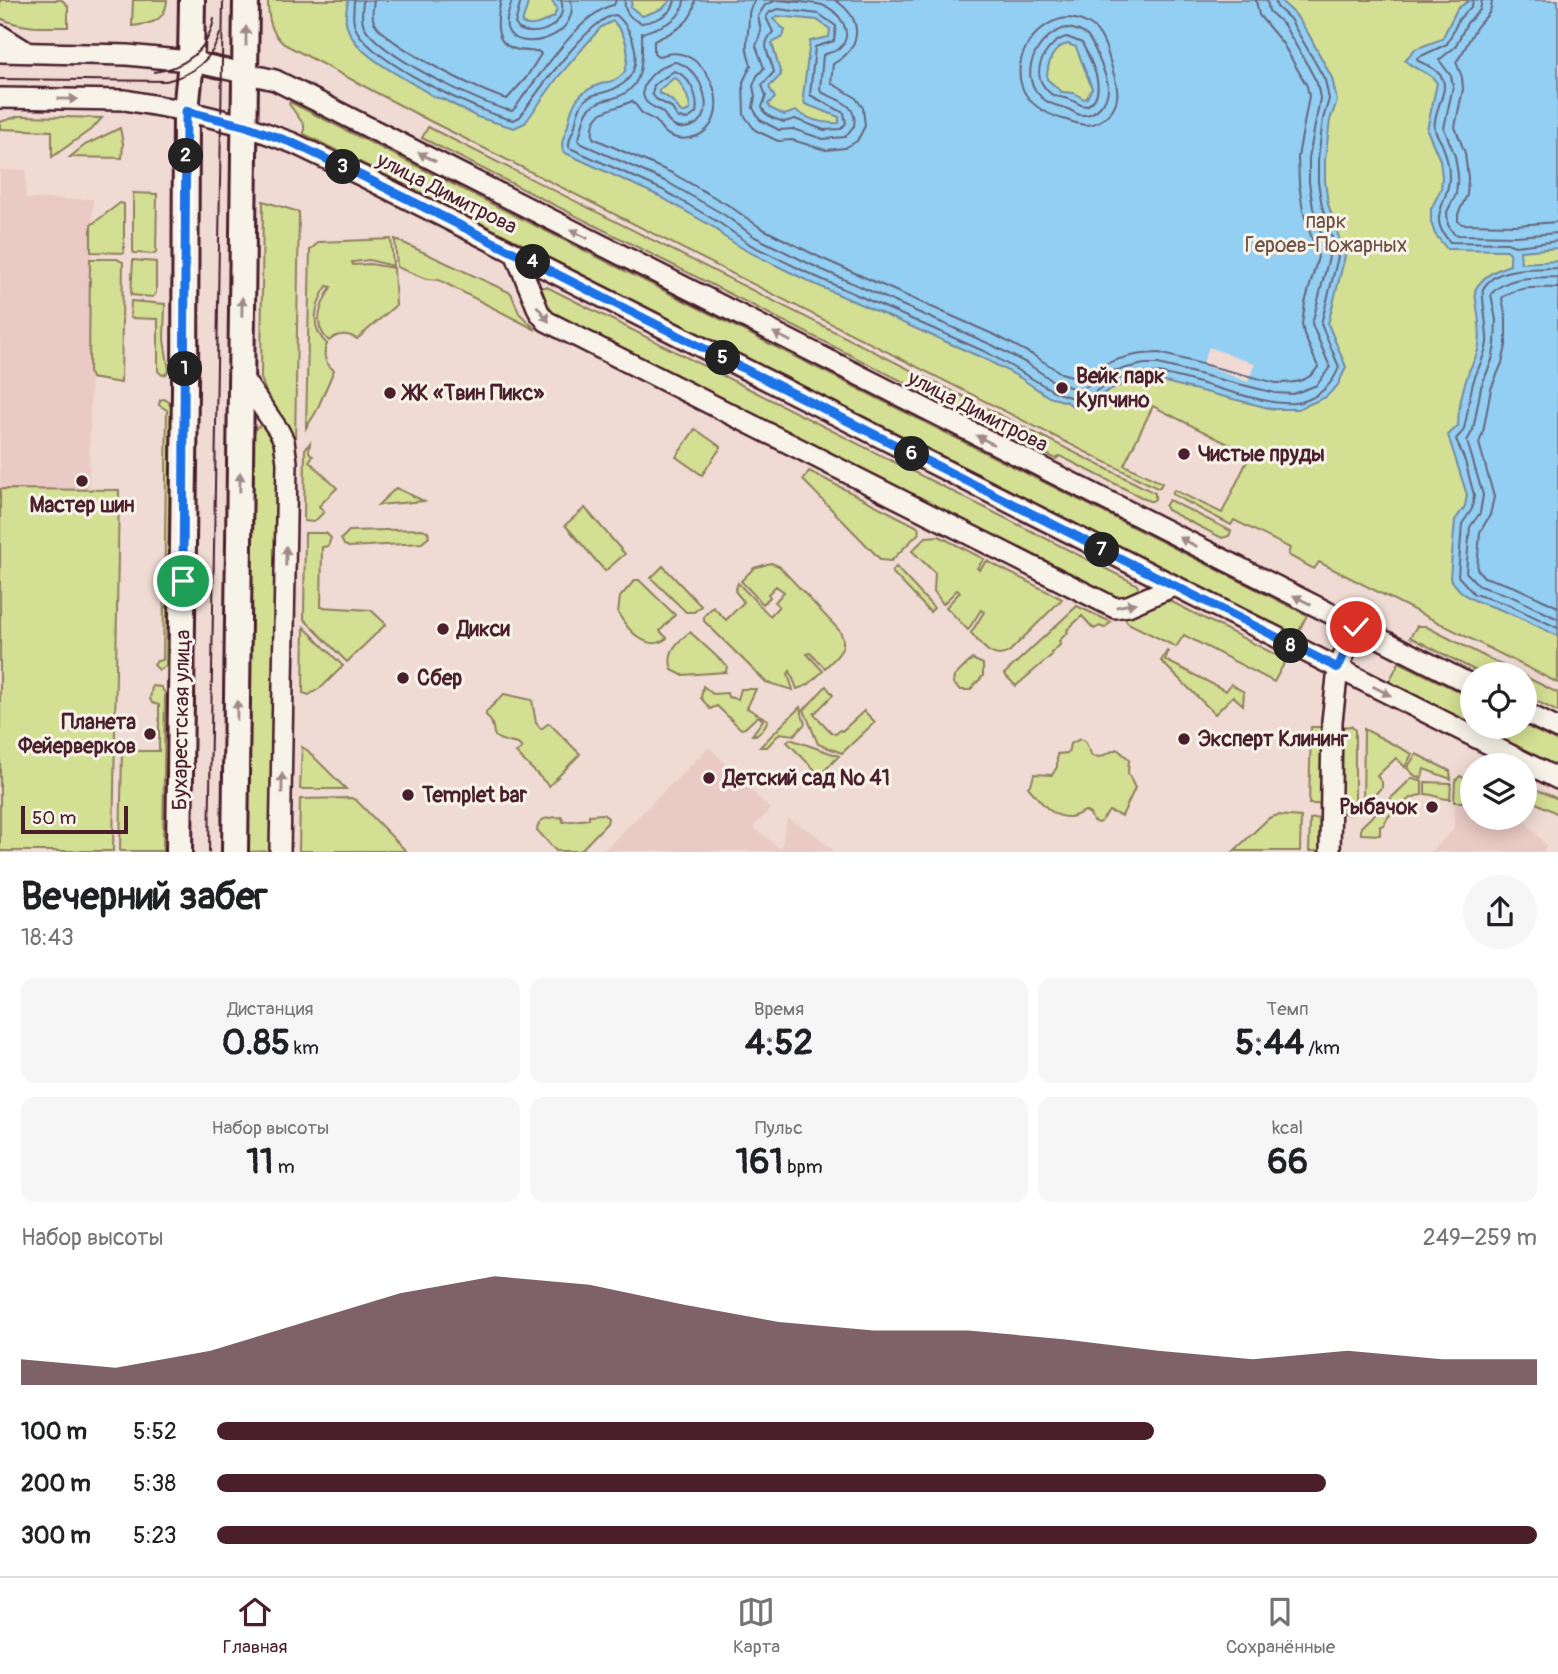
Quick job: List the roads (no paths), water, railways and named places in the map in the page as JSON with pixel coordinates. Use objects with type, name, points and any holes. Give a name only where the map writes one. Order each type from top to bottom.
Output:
[{"type":"main road","name":"Бухарестская улица","points":[[178,852],[186,111],[191,61],[192,0]]},
{"type":"main road","points":[[235,852],[246,0]]},
{"type":"street","points":[[0,36],[27,53]]},
{"type":"street","name":"улица Димитрова","points":[[0,52],[127,55],[191,61],[275,80],[1460,679]]},
{"type":"street","name":"улица Димитрова","points":[[0,98],[125,100],[246,126],[293,143],[1558,779]]},
{"type":"street","points":[[515,253],[539,312],[547,321],[1079,590],[1115,608],[1129,606],[1174,586]]},
{"type":"street","points":[[241,376],[279,431],[287,462],[281,852]]},
{"type":"street","points":[[1330,852],[1332,721],[1338,668],[1356,627]]},
{"type":"street","points":[[1537,718],[1558,729]]},
{"type":"water","points":[[348,0],[529,0],[522,23],[530,25],[554,17],[557,8],[551,0],[632,0],[631,7],[642,16],[662,9],[671,0],[1280,0],[1295,14],[1308,33],[1332,78],[1337,101],[1330,120],[1325,181],[1328,204],[1345,256],[1328,324],[1346,367],[1338,385],[1326,397],[1298,409],[1273,409],[1157,380],[1118,386],[1075,408],[1067,402],[1049,397],[985,359],[810,282],[747,251],[715,228],[659,196],[563,152],[563,138],[577,99],[593,87],[617,79],[625,71],[628,57],[626,44],[622,32],[613,21],[601,27],[558,77],[525,123],[514,128],[477,117],[434,97],[382,66],[359,46],[350,34],[346,20]],"holes":[[[777,16],[817,20],[830,29],[829,37],[810,41],[803,96],[805,104],[839,117],[839,123],[816,121],[796,111],[784,115],[770,108],[768,104],[775,98],[769,87],[781,75],[772,43],[783,37],[785,30],[773,19]],[[1068,44],[1076,47],[1092,88],[1087,98],[1062,92],[1047,79],[1054,52]],[[674,78],[677,79],[686,93],[690,110],[682,113],[670,99],[659,93],[659,90]]]},
{"type":"water","points":[[1470,0],[1558,0],[1558,248],[1520,251],[1521,263],[1558,261],[1558,636],[1475,601],[1462,593],[1450,578],[1455,520],[1465,506],[1467,495],[1448,435],[1458,426],[1463,391],[1478,349],[1480,331],[1475,290],[1490,274],[1510,265],[1510,253],[1507,250],[1447,249],[1435,234],[1431,209],[1441,189],[1442,177],[1440,160],[1427,130],[1437,83],[1430,75],[1405,60],[1415,49],[1442,39],[1457,9]]},
{"type":"tram line","points":[[209,852],[223,0]]},
{"type":"tram line","points":[[154,72],[175,67],[193,56],[206,40],[214,19]]},
{"type":"tram line","points":[[0,79],[166,81],[184,75],[200,65],[212,51],[220,34]]},
{"type":"place","name":"Вейк парк Купчино","points":[[1062,388]]},
{"type":"place","name":"ЖК «Твин Пикс»","points":[[390,393]]},
{"type":"place","name":"Чистые пруды","points":[[1184,454]]},
{"type":"place","name":"Мастер шин","points":[[82,481]]},
{"type":"place","name":"Дикси","points":[[443,629]]},
{"type":"place","name":"Сбер","points":[[403,678]]},
{"type":"place","name":"Планета Фейерверков","points":[[150,734]]},
{"type":"place","name":"Эксперт Клининг","points":[[1184,739]]},
{"type":"place","name":"Детский сад № 41","points":[[709,778]]},
{"type":"place","name":"Templet bar","points":[[408,795]]},
{"type":"place","name":"Рыбачок","points":[[1432,807]]},
{"type":"park label","name":"парк Героев-Пожарных","points":[[1326,233]]}]
